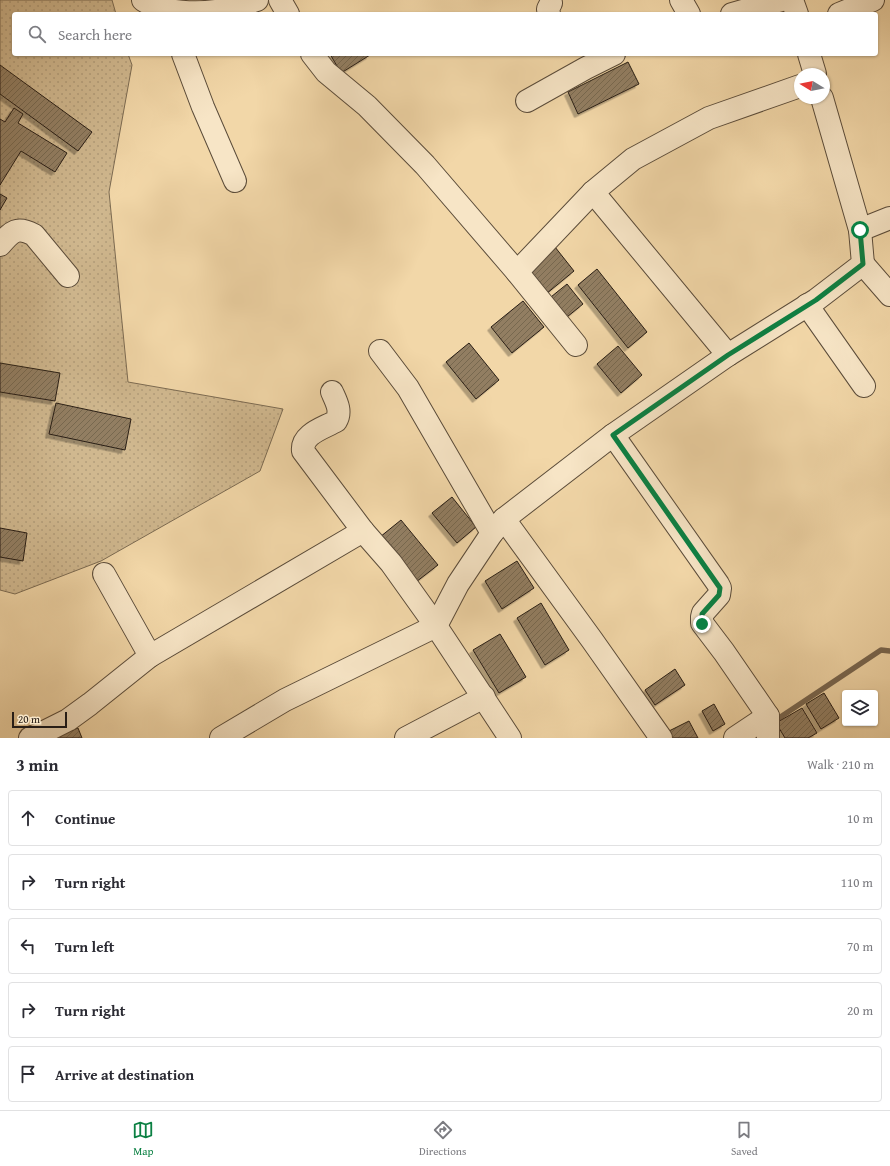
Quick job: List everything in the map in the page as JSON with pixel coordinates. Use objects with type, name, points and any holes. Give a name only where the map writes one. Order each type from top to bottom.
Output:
[{"type":"street","points":[[143,0],[149,4],[170,12],[216,11],[237,7],[256,0]]},
{"type":"street","points":[[280,0],[287,12]]},
{"type":"street","points":[[681,0],[688,12]]},
{"type":"street","points":[[739,12],[782,0]]},
{"type":"street","points":[[792,0],[796,12]]},
{"type":"street","points":[[844,12],[873,0]]},
{"type":"street","points":[[184,56],[203,107],[235,181]]},
{"type":"street","points":[[314,56],[326,72],[367,106],[425,165],[517,272],[576,345]]},
{"type":"street","points":[[527,102],[581,61],[605,56]]},
{"type":"street","points":[[810,56],[813,68]]},
{"type":"street","points":[[517,272],[593,192],[633,159],[709,118],[794,88]]},
{"type":"street","points":[[824,104],[860,230],[863,264],[890,294]]},
{"type":"street","points":[[593,192],[728,355]]},
{"type":"street","points":[[860,230],[890,218]]},
{"type":"street","points":[[0,245],[10,233],[18,230],[27,231],[34,235],[68,276]]},
{"type":"street","points":[[221,738],[285,700],[436,626],[458,584],[498,526],[613,435],[728,355],[807,305],[863,264]]},
{"type":"street","points":[[807,305],[864,386]]},
{"type":"street","points":[[380,351],[408,388],[498,526],[592,640],[661,738]]},
{"type":"street","points":[[332,392],[338,406],[338,419],[308,437],[303,444],[303,452],[363,532],[391,563],[436,626],[484,697],[502,735]]},
{"type":"street","points":[[613,435],[720,588],[719,595],[703,612],[702,624],[724,652],[768,727],[735,738]]},
{"type":"street","points":[[30,738],[44,732],[79,712],[150,656],[363,532]]},
{"type":"street","points":[[104,574],[150,656]]},
{"type":"street","points":[[406,738],[484,697]]},
{"type":"shaded area","points":[[0,0],[112,0],[115,12],[12,12],[12,56],[129,56],[132,65],[109,192],[128,382],[283,409],[260,471],[101,561],[15,594],[0,590]]},
{"type":"building","points":[[331,56],[368,56],[341,73]]},
{"type":"building","points":[[628,62],[639,84],[578,114],[568,92]]},
{"type":"building","points":[[0,65],[92,132],[78,151],[0,94]]},
{"type":"building","points":[[14,108],[23,114],[18,123],[67,153],[55,172],[21,151],[0,185],[0,119],[5,122]]},
{"type":"building","points":[[0,194],[7,198],[0,210]]},
{"type":"building","points":[[555,247],[574,271],[546,294],[526,270]]},
{"type":"building","points":[[597,269],[647,332],[628,348],[578,285]]},
{"type":"building","points":[[567,284],[583,304],[562,321],[546,301]]},
{"type":"building","points":[[523,301],[544,327],[512,353],[491,327]]},
{"type":"building","points":[[469,343],[499,380],[476,399],[446,362]]},
{"type":"building","points":[[618,346],[642,375],[621,393],[597,364]]},
{"type":"building","points":[[0,363],[60,373],[55,401],[0,392]]},
{"type":"building","points":[[56,403],[131,419],[125,450],[49,434]]},
{"type":"building","points":[[452,497],[476,527],[457,543],[432,513]]},
{"type":"building","points":[[401,520],[438,565],[416,582],[380,537]]},
{"type":"building","points":[[0,528],[27,533],[23,561],[0,557]]},
{"type":"building","points":[[517,561],[534,588],[502,609],[485,581]]},
{"type":"building","points":[[541,603],[569,650],[545,665],[517,618]]},
{"type":"building","points":[[500,634],[526,677],[499,693],[473,650]]},
{"type":"building","points":[[675,669],[685,685],[655,705],[645,690]]},
{"type":"building","points":[[824,693],[839,718],[821,729],[806,704]]},
{"type":"building","points":[[714,704],[725,724],[713,731],[702,711]]},
{"type":"building","points":[[802,708],[817,733],[808,738],[785,738],[776,723]]},
{"type":"building","points":[[689,721],[698,738],[672,738],[669,731]]},
{"type":"building","points":[[78,728],[82,738],[52,738]]},
{"type":"waterway","points":[[776,720],[881,650],[890,651]]},
{"type":"route","points":[[702,624],[703,612],[717,598],[720,588],[613,435],[728,355],[816,300],[863,264],[860,230]]}]
